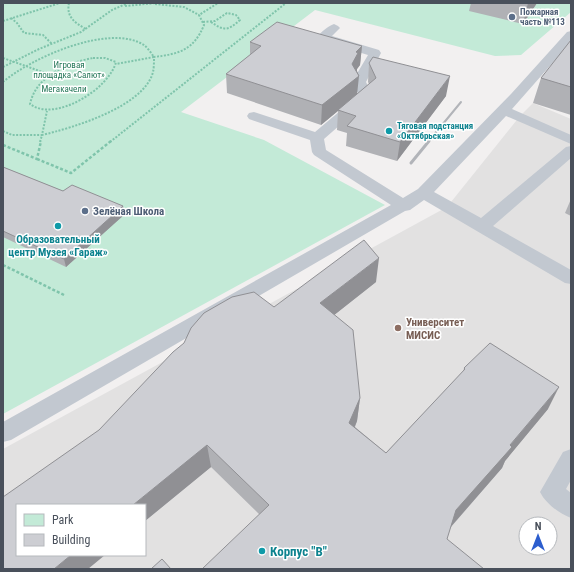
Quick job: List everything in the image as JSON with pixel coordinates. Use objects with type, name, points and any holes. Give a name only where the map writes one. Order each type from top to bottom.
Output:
[{"type":"lane","points":[[317,138],[366,96],[359,82],[375,54],[323,37],[334,28]]},
{"type":"lane","points":[[3,432],[404,206],[424,193],[504,110],[571,35]]},
{"type":"lane","points":[[504,110],[571,140]]},
{"type":"lane","points":[[254,116],[317,138]]},
{"type":"lane","points":[[317,138],[319,152],[404,206]]},
{"type":"lane","points":[[481,227],[571,150]]},
{"type":"lane","points":[[424,193],[571,278]]},
{"type":"lane","points":[[571,459],[552,492],[571,507]]},
{"type":"path","points":[[3,21],[60,3]]},
{"type":"path","points":[[69,3],[67,11],[70,18],[75,24],[87,29]]},
{"type":"path","points":[[124,6],[128,3]]},
{"type":"path","points":[[3,68],[14,61],[87,29],[112,10],[124,6],[161,3]]},
{"type":"path","points":[[199,15],[218,3]]},
{"type":"path","points":[[3,145],[71,173],[286,3]]},
{"type":"path","points":[[116,64],[175,54],[193,44],[200,37],[204,25],[199,15],[194,11],[155,4]]},
{"type":"path","points":[[202,22],[211,22],[227,13],[236,15],[240,20],[235,25],[226,29],[221,29],[211,22]]},
{"type":"path","points":[[11,18],[17,23],[24,33],[43,35],[52,44]]},
{"type":"path","points":[[3,82],[25,66],[55,51],[99,40],[125,41],[145,46],[154,57],[155,63],[150,79],[136,94],[121,106],[88,123],[66,130],[42,135],[12,135],[3,131]]},
{"type":"path","points":[[3,58],[51,75]]},
{"type":"path","points":[[105,58],[116,62],[116,64],[114,71],[107,79],[88,95],[68,105],[47,110],[35,108],[30,104],[30,100],[35,89],[51,75],[71,63],[82,59],[105,58]]},
{"type":"path","points":[[37,159],[47,110]]},
{"type":"path","points":[[3,265],[64,296]]},
{"type":"shaded area","name":"Университет МИСИС","points":[[533,103],[571,119],[571,569],[3,569],[3,449],[447,207],[520,116]]},
{"type":"green space","points":[[3,3],[571,3],[571,12],[521,55],[495,56],[315,10],[181,112],[264,140],[385,205],[3,414]]},
{"type":"building","points":[[277,22],[362,46],[356,52],[358,53],[352,64],[359,76],[322,105],[226,74],[261,46],[250,42]]},
{"type":"building","points":[[571,40],[571,87],[541,78]]},
{"type":"building","points":[[373,57],[450,76],[400,142],[347,126],[356,116],[338,110],[376,78],[369,63]]},
{"type":"building","name":"Образовательный центр Музея «Гараж»","points":[[3,167],[63,191],[72,185],[123,206],[64,259],[3,231]]},
{"type":"building","points":[[364,240],[379,258],[320,303],[353,330],[360,398],[349,423],[386,453],[465,369],[464,368],[490,343],[559,387],[510,445],[512,447],[456,510],[447,539],[484,569],[202,569],[269,505],[207,445],[134,504],[16,504],[16,556],[70,556],[54,569],[3,569],[3,497],[99,430],[173,352],[184,343],[191,328],[204,313],[232,297],[254,292],[274,307]]},
{"type":"building","points":[[162,559],[171,569],[151,569]]},
{"type":"railway","points":[[428,142],[461,102]]},
{"type":"railway","points":[[411,163],[429,141]]},
{"type":"place","name":"Пожарная часть №113","points":[[512,17]]},
{"type":"place","name":"Тяговая подстанция «Октябрьская»","points":[[389,131]]},
{"type":"place","name":"Зелёная Школа","points":[[85,211]]},
{"type":"place","name":"Образовательный центр Музея «Гараж»","points":[[58,226]]},
{"type":"place","name":"Университет МИСИС","points":[[398,328]]},
{"type":"place","name":"Корпус \"В\"","points":[[262,551]]},
{"type":"park label","name":"Игровая площадка «Салют»","points":[[69,70]]},
{"type":"park label","name":"Мегакачели","points":[[64,89]]}]
